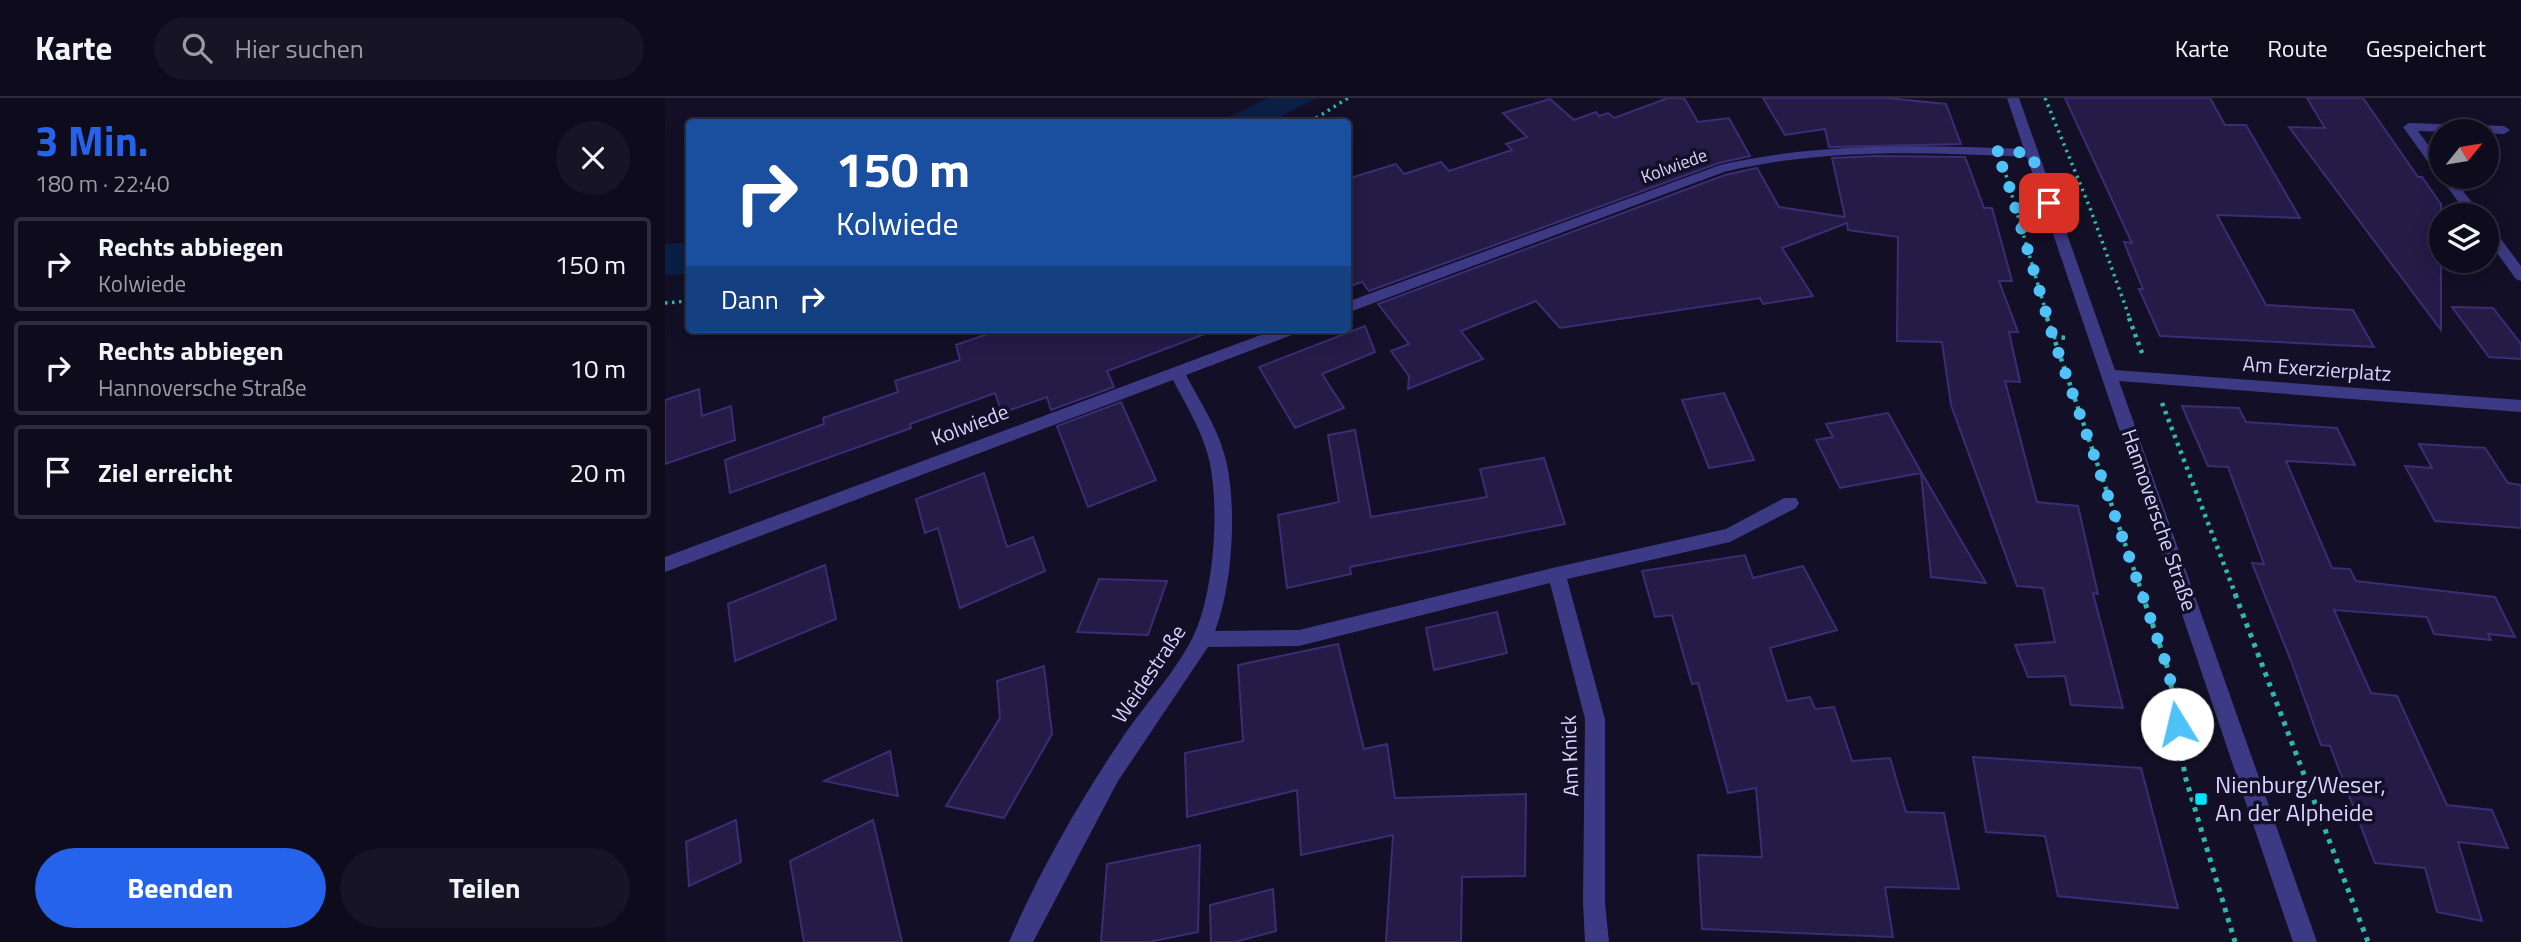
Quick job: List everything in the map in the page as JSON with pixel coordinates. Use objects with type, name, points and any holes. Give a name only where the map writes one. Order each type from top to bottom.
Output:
[{"type":"street","name":"Hannoversche Straße","points":[[2013,98],[2305,942]]},
{"type":"street","points":[[2429,128],[2409,127],[2429,154]]},
{"type":"street","points":[[2499,130],[2504,130]]},
{"type":"street","name":"Kolwiede","points":[[1351,307],[1720,169],[1753,160],[1812,151],[1861,148],[2031,153]]},
{"type":"street","points":[[2455,189],[2466,203]]},
{"type":"street","points":[[2499,246],[2521,276]]},
{"type":"street","name":"Kolwiede","points":[[665,565],[1281,333]]},
{"type":"street","name":"Weidestraße","points":[[1021,942],[1106,781],[1203,639],[1216,587],[1223,515],[1221,483],[1215,453],[1177,372]]},
{"type":"street","name":"Am Exerzierplatz","points":[[2109,375],[2521,405]]},
{"type":"street","points":[[1203,639],[1299,638],[1557,574],[1730,535],[1790,503]]},
{"type":"street","name":"Am Knick","points":[[1557,574],[1595,719],[1594,903],[1597,942]]},
{"type":"path","points":[[1315,119],[1348,98]]},
{"type":"path","points":[[2045,98],[2090,208],[2368,942]]},
{"type":"path","points":[[1994,151],[2005,172],[2053,337],[2169,672],[2185,776],[2235,942]]},
{"type":"path","points":[[665,303],[686,301]]},
{"type":"water","points":[[1268,98],[1317,98],[1277,119],[1225,119]]},
{"type":"water","points":[[686,243],[686,274],[665,275],[665,244]]},
{"type":"building","points":[[1668,98],[1684,98],[1698,122],[1729,118],[1750,156],[1719,163],[1369,291],[1362,282],[1351,286],[1351,178],[1396,164],[1404,174],[1441,162],[1449,171],[1512,150],[1506,144],[1527,137],[1503,113],[1550,99],[1574,120],[1596,112],[1599,116],[1608,113],[1614,118]]},
{"type":"building","points":[[1763,98],[1887,98],[1946,104],[1961,144],[1829,147],[1825,129],[1785,135]]},
{"type":"building","points":[[2065,98],[2210,98],[2225,125],[2246,125],[2300,218],[2217,215],[2266,305],[2353,310],[2374,347],[2160,336],[2139,289],[2143,289],[2124,242],[2132,243]]},
{"type":"building","points":[[2307,98],[2363,98],[2418,177],[2422,177],[2440,203],[2429,203],[2429,273],[2441,273],[2441,330],[2289,127],[2325,128]]},
{"type":"building","points":[[1965,157],[1984,208],[1992,208],[2012,281],[1999,281],[2018,332],[2009,332],[2020,382],[2005,381],[2037,502],[2078,506],[2098,594],[2093,593],[2123,708],[2071,705],[2065,676],[2028,677],[2015,645],[2055,642],[2043,588],[2017,586],[1951,405],[1942,342],[1897,341],[1898,237],[1848,230],[1847,223],[1782,248],[1813,296],[1763,304],[1760,298],[1560,328],[1536,301],[1461,331],[1483,359],[1408,389],[1409,376],[1391,351],[1409,344],[1378,304],[1725,175],[1757,168],[1779,207],[1845,217],[1832,158]]},
{"type":"building","points":[[2452,307],[2493,308],[2521,344],[2521,359],[2489,357]]},
{"type":"building","points":[[1365,326],[1375,352],[1322,374],[1344,408],[1295,428],[1259,367]]},
{"type":"building","points":[[990,333],[1207,333],[1107,371],[1114,387],[1051,410],[1047,397],[1002,413],[995,393],[910,424],[911,428],[730,493],[725,460],[824,424],[823,418],[898,392],[895,381],[960,360],[956,345]]},
{"type":"building","points":[[699,389],[702,416],[731,406],[735,440],[665,464],[665,400]]},
{"type":"building","points":[[1724,393],[1754,460],[1709,468],[1682,400]]},
{"type":"building","points":[[1121,402],[1156,480],[1088,507],[1057,426]]},
{"type":"building","points":[[2182,406],[2239,408],[2246,422],[2337,428],[2355,465],[2286,461],[2332,568],[2350,569],[2356,581],[2495,597],[2515,637],[2488,634],[2491,640],[2434,634],[2427,617],[2334,610],[2371,693],[2397,696],[2447,805],[2492,810],[2508,848],[2458,842],[2482,921],[2437,912],[2425,868],[2375,863],[2330,746],[2321,745],[2252,563],[2264,564],[2228,467],[2208,466]]},
{"type":"building","points":[[1888,413],[1986,583],[1931,577],[1921,473],[1840,488],[1816,440],[1833,437],[1826,424]]},
{"type":"building","points":[[1355,430],[1371,517],[1487,497],[1480,469],[1544,458],[1565,524],[1350,567],[1351,574],[1287,588],[1278,515],[1339,502],[1328,435]]},
{"type":"building","points":[[2419,444],[2485,448],[2508,483],[2521,485],[2521,528],[2435,521],[2405,466],[2432,468]]},
{"type":"building","points":[[984,473],[1007,547],[1033,537],[1045,571],[960,608],[938,528],[925,533],[916,499]]},
{"type":"building","points":[[1745,555],[1753,578],[1803,566],[1837,630],[1770,648],[1787,701],[1810,697],[1815,709],[1834,707],[1852,761],[1890,758],[1906,812],[1944,813],[1959,889],[1885,887],[1893,937],[1702,929],[1698,855],[1762,857],[1756,788],[1728,793],[1698,683],[1692,684],[1672,615],[1655,617],[1642,571]]},
{"type":"building","points":[[825,565],[836,619],[735,661],[728,604]]},
{"type":"building","points":[[1099,579],[1167,581],[1148,635],[1077,632]]},
{"type":"building","points":[[1497,612],[1507,653],[1434,670],[1426,628]]},
{"type":"building","points":[[1338,644],[1364,749],[1387,744],[1395,798],[1526,794],[1525,876],[1462,877],[1461,942],[1386,942],[1393,835],[1301,855],[1297,790],[1187,817],[1185,753],[1243,741],[1238,665]]},
{"type":"building","points":[[1044,666],[1052,734],[1004,818],[946,806],[1000,718],[997,681]]},
{"type":"building","points":[[890,751],[898,796],[824,781]]},
{"type":"building","points":[[1973,757],[2141,768],[2178,908],[2058,896],[2045,836],[1986,832]]},
{"type":"building","points":[[736,820],[741,862],[689,886],[686,842]]},
{"type":"building","points":[[873,820],[902,942],[804,942],[790,861]]},
{"type":"building","points":[[1200,845],[1198,932],[1149,942],[1101,942],[1107,864]]},
{"type":"building","points":[[1273,889],[1276,931],[1235,942],[1211,942],[1210,905]]},
{"type":"place","name":"Nienburg/Weser, An der Alpheide","points":[[2201,799]]},
{"type":"route","points":[[2049,203],[2031,153],[1994,151],[2005,172],[2053,337],[2169,672],[2177,724]]}]
